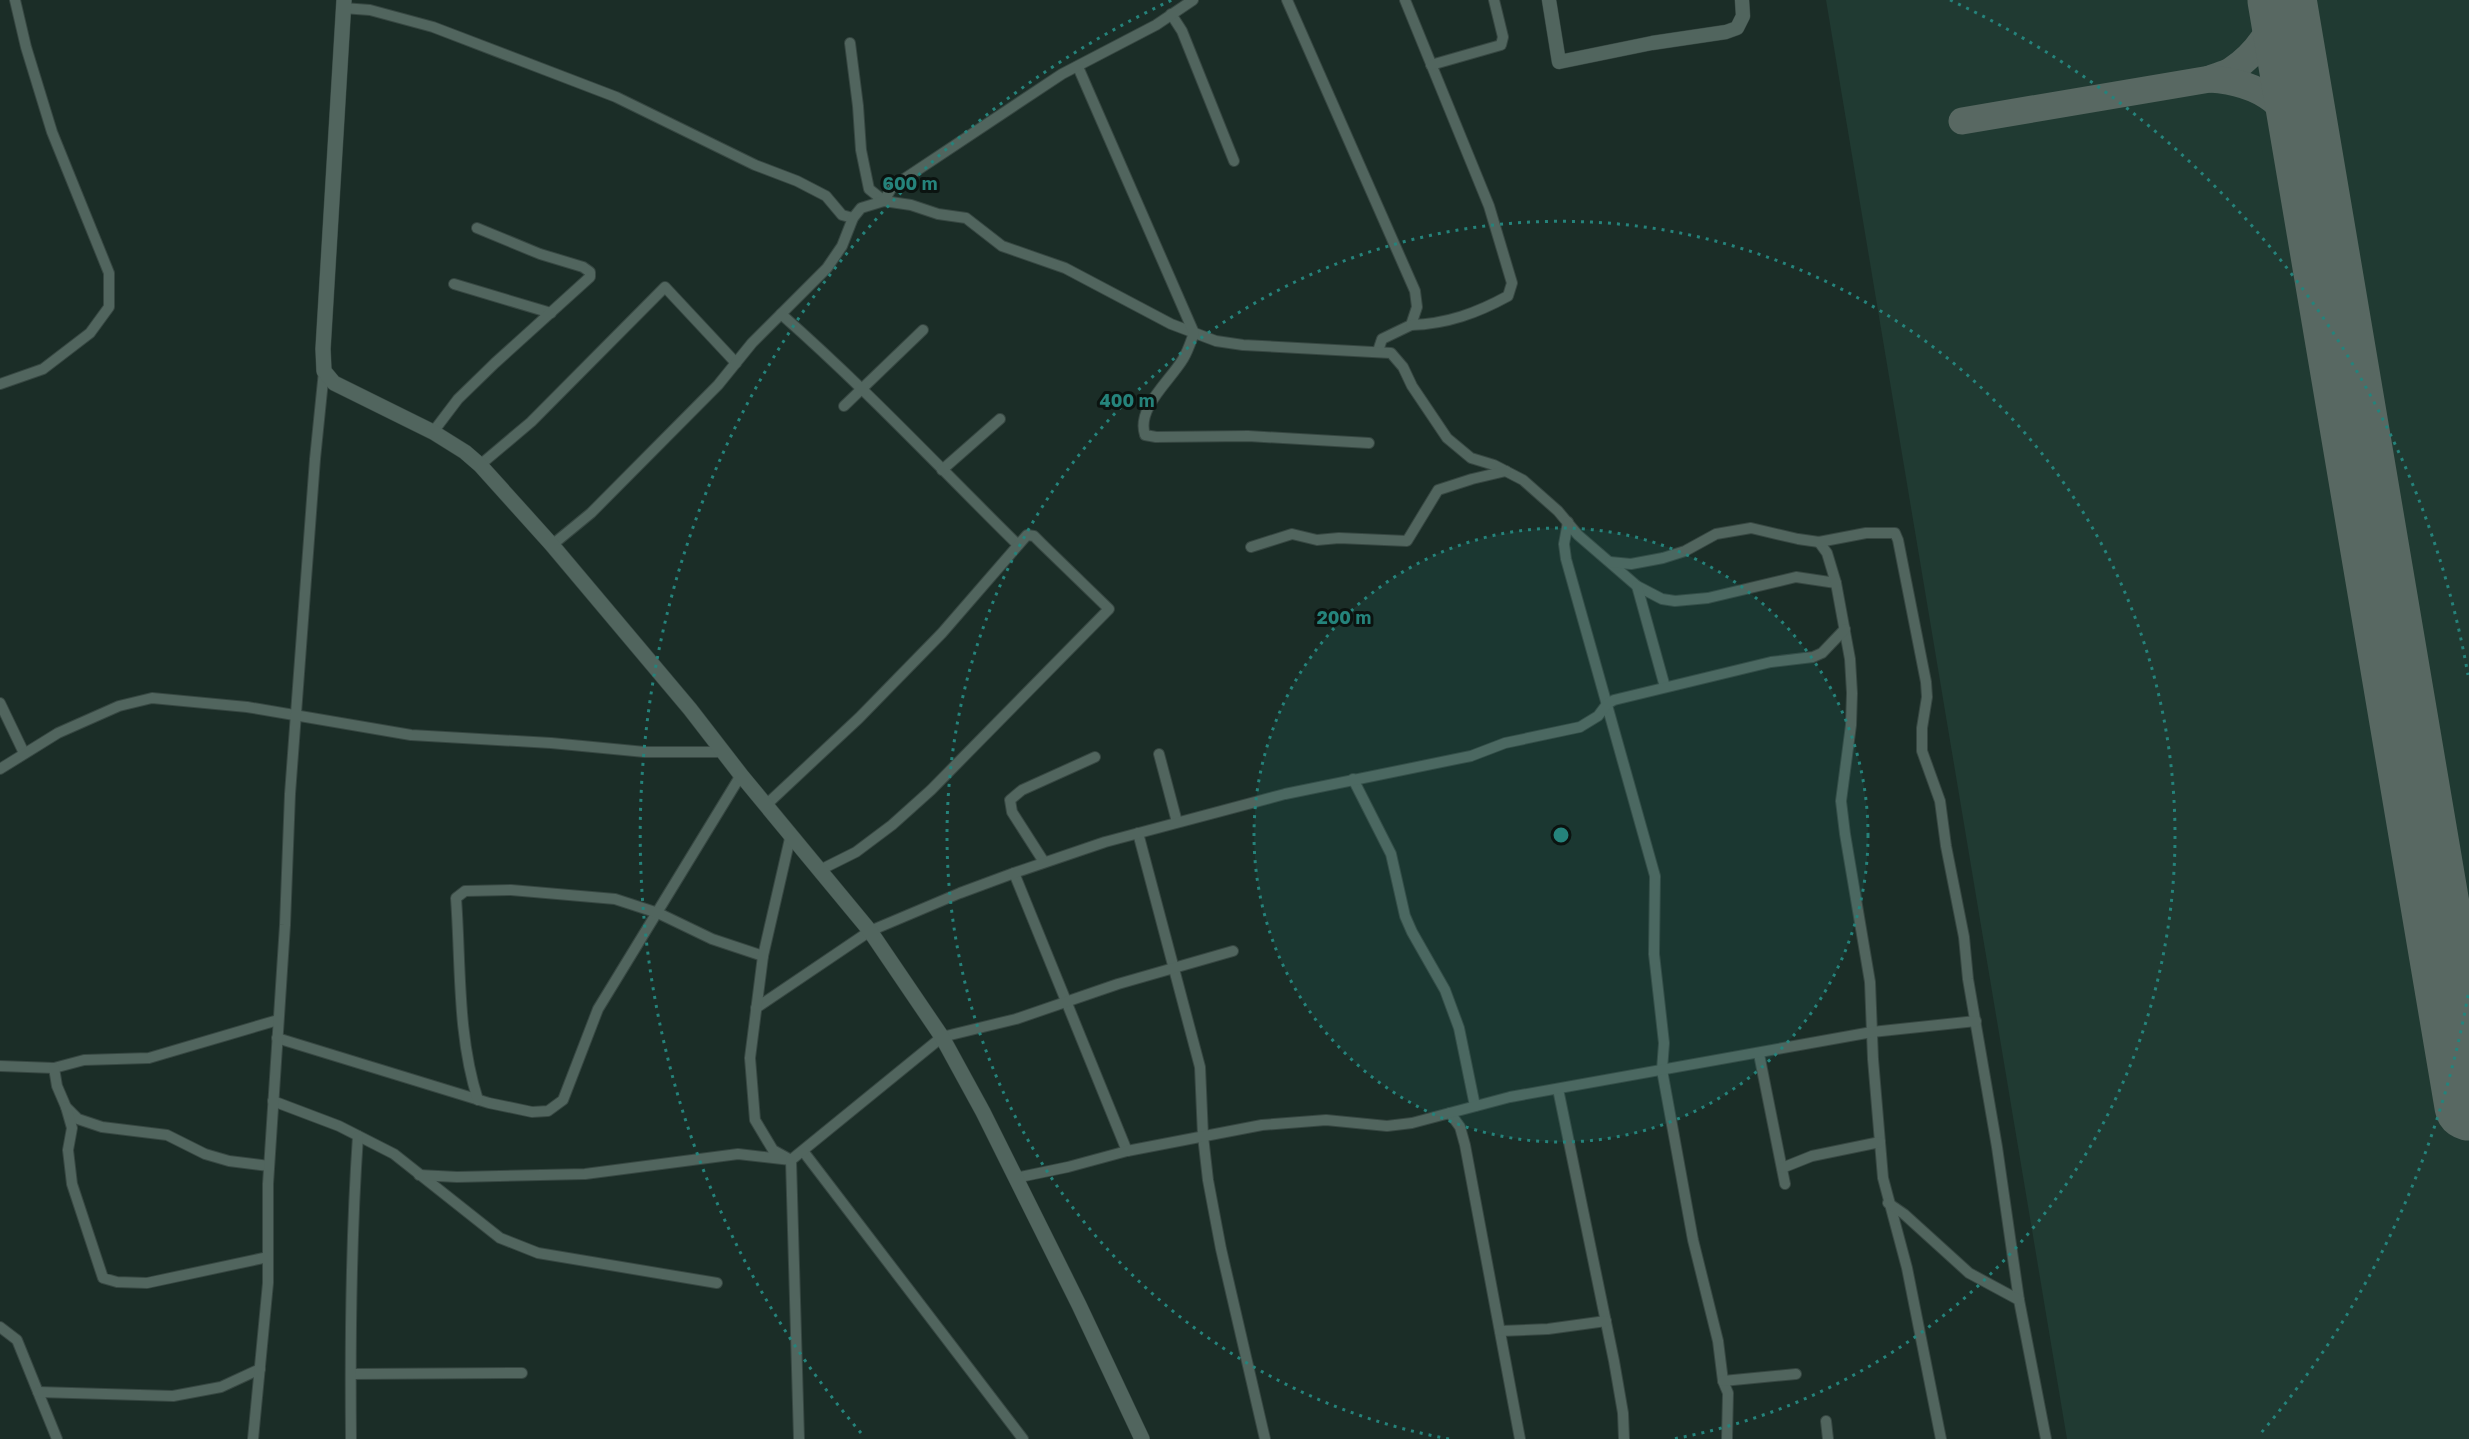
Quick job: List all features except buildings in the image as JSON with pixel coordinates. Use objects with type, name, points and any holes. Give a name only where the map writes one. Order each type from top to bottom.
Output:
[{"type":"main road","points":[[344,4],[324,337],[324,371],[334,383],[434,432],[465,452],[480,465],[552,545],[690,708],[741,775],[870,931],[942,1037],[983,1112],[1079,1305],[1142,1439]]},
{"type":"street","points":[[0,384],[43,369],[90,333],[109,307],[109,273],[52,132],[26,47],[15,0]]},
{"type":"street","points":[[884,201],[892,187],[974,135],[1034,92],[1062,74],[1156,25],[1193,0]]},
{"type":"street","points":[[1287,0],[1415,291],[1417,307],[1411,325]]},
{"type":"street","points":[[1378,351],[1382,339],[1411,325],[1434,324],[1481,311],[1508,296],[1512,289],[1509,270],[1489,206],[1405,0]]},
{"type":"street","points":[[1431,65],[1502,45],[1503,37],[1494,0]]},
{"type":"street","points":[[1549,0],[1560,62],[1652,43],[1726,32],[1737,28],[1743,16],[1742,0]]},
{"type":"street","points":[[344,4],[433,27],[616,97],[756,165],[797,181],[826,196],[842,215],[854,218]]},
{"type":"street","points":[[1171,14],[1182,31],[1234,161]]},
{"type":"street","points":[[850,43],[861,150],[869,189],[884,201]]},
{"type":"street","points":[[1078,67],[1194,333],[1184,358],[1147,411],[1142,425],[1145,435],[1156,437],[1248,436],[1369,443]]},
{"type":"street","points":[[552,545],[591,513],[718,385],[781,314],[827,268],[842,246],[861,208],[884,201],[966,218],[1002,246],[1065,268],[1171,324],[1216,341],[1243,345],[1390,353],[1396,357],[1412,386],[1447,438],[1471,458],[1523,480],[1568,522],[1578,535],[1637,586],[1662,599],[1675,601],[1708,598],[1796,577],[1836,583]]},
{"type":"street","points":[[434,432],[458,399],[589,279],[590,272],[583,267],[540,254],[477,228]]},
{"type":"street","points":[[454,284],[551,313]]},
{"type":"street","points":[[480,465],[531,422],[665,287],[736,363]]},
{"type":"street","points":[[781,314],[862,388],[894,423],[903,429],[1018,545]]},
{"type":"street","points":[[844,406],[923,330]]},
{"type":"street","points":[[253,1439],[268,1283],[269,1166],[295,714],[324,371]]},
{"type":"street","points":[[942,470],[1000,419]]},
{"type":"street","points":[[1251,547],[1292,534],[1317,540],[1339,538],[1407,541],[1438,490],[1506,471]]},
{"type":"street","points":[[1568,522],[1564,544],[1566,559],[1655,876],[1654,954],[1664,1036],[1662,1070],[1693,1240],[1718,1341],[1723,1381],[1728,1393],[1727,1439]]},
{"type":"street","points":[[1610,562],[1631,564],[1664,558],[1685,551],[1716,534],[1752,528],[1798,540],[1819,542],[1866,532],[1895,533],[1926,682],[1927,698],[1922,728],[1922,751],[1932,772],[1941,801],[1946,846],[1964,937],[1968,978],[2019,1300],[2046,1439]]},
{"type":"street","points":[[766,805],[859,718],[942,633],[1027,535],[1034,536],[1108,609],[1053,663],[971,751],[907,811],[856,852],[820,870]]},
{"type":"street","points":[[1819,542],[1827,553],[1836,583],[1850,659],[1852,693],[1841,801],[1870,982],[1883,1178],[1907,1268],[1941,1439]]},
{"type":"street","points":[[1637,586],[1665,687]]},
{"type":"street","points":[[756,1008],[870,931],[960,893],[1044,862],[1138,833],[1285,794],[1471,756],[1505,744],[1570,729],[1598,716],[1614,699],[1771,662],[1813,657],[1822,653],[1845,629]]},
{"type":"street","points":[[0,769],[58,734],[119,706],[152,698],[202,701],[295,714],[345,725],[411,735],[551,743],[645,752],[724,752]]},
{"type":"street","points":[[0,702],[24,753]]},
{"type":"street","points":[[1159,754],[1177,822]]},
{"type":"street","points":[[1044,862],[1012,812],[1010,800],[1022,790],[1095,757]]},
{"type":"street","points":[[277,1038],[478,1100],[532,1112],[548,1111],[563,1100],[598,1009],[741,775]]},
{"type":"street","points":[[1353,779],[1391,854],[1405,916],[1445,990],[1459,1028],[1475,1106]]},
{"type":"street","points":[[1138,833],[1172,969],[1200,1067],[1203,1136],[1221,1249],[1265,1439]]},
{"type":"street","points":[[791,834],[763,956],[750,1058],[755,1120],[773,1150],[791,1160]]},
{"type":"street","points":[[1014,873],[1127,1151]]},
{"type":"street","points":[[478,1100],[468,1060],[456,898],[465,891],[511,890],[615,899],[658,913],[712,939],[763,956]]},
{"type":"street","points":[[419,1175],[457,1177],[585,1174],[738,1154],[791,1160],[942,1037],[1016,1018],[1233,951]]},
{"type":"street","points":[[0,1066],[54,1068],[84,1060],[149,1058],[278,1020]]},
{"type":"street","points":[[1015,1178],[1127,1151],[1262,1125],[1326,1120],[1387,1126],[1412,1123],[1510,1097],[1872,1032],[1976,1021]]},
{"type":"street","points":[[1759,1053],[1785,1184]]},
{"type":"street","points":[[54,1068],[57,1086],[72,1128],[69,1150],[72,1184],[103,1278],[117,1282],[147,1283],[268,1257]]},
{"type":"street","points":[[1558,1089],[1606,1321],[1623,1413],[1624,1439]]},
{"type":"street","points":[[273,1101],[358,1136],[394,1154],[500,1239],[538,1253],[717,1283]]},
{"type":"street","points":[[66,1107],[78,1119],[102,1127],[167,1135],[205,1154],[229,1161],[269,1166]]},
{"type":"street","points":[[1450,1113],[1460,1127],[1465,1145],[1520,1439]]},
{"type":"street","points":[[351,1439],[353,1208],[358,1136]]},
{"type":"street","points":[[1782,1168],[1812,1156],[1880,1142]]},
{"type":"street","points":[[803,1151],[1023,1439]]},
{"type":"street","points":[[791,1160],[799,1439]]},
{"type":"street","points":[[1888,1203],[1904,1214],[1969,1273],[2019,1300]]},
{"type":"street","points":[[1500,1332],[1548,1329],[1606,1321]]},
{"type":"street","points":[[0,1327],[17,1340],[57,1439]]},
{"type":"street","points":[[39,1392],[172,1396],[221,1387],[260,1369]]},
{"type":"street","points":[[351,1374],[522,1373]]},
{"type":"street","points":[[1723,1381],[1796,1374]]},
{"type":"street","points":[[1826,1421],[1828,1439]]},
{"type":"shaded area","points":[[1826,0],[2469,0],[2469,1439],[2067,1439]]},
{"type":"taxiway","points":[[2210,79],[2232,70],[2249,57],[2269,30],[2279,0]]},
{"type":"taxiway","points":[[1962,121],[2210,79],[2245,86],[2272,100],[2293,122],[2310,154]]},
{"type":"runway","points":[[2282,0],[2469,1106]]}]
